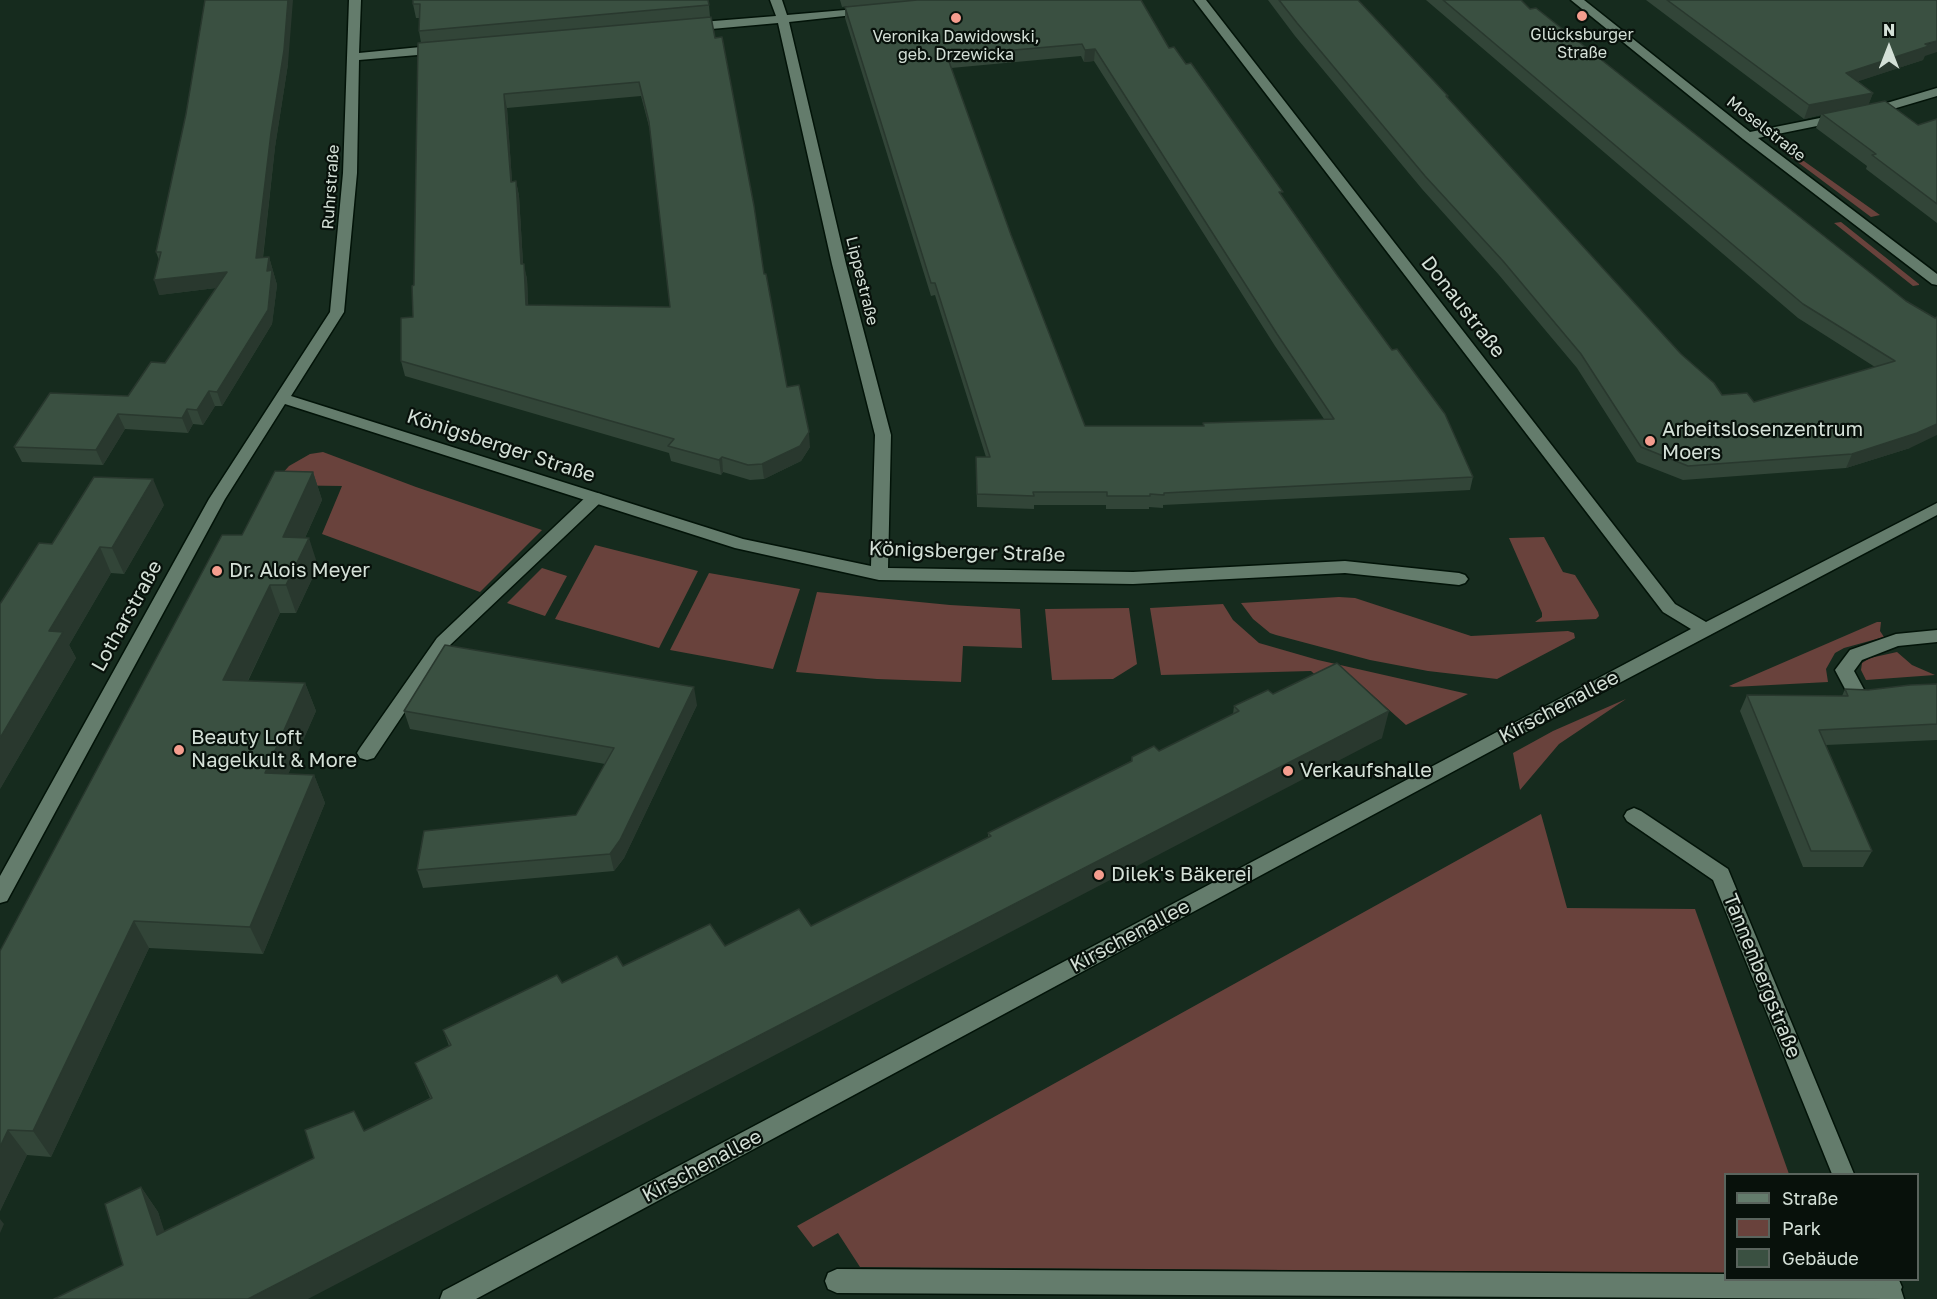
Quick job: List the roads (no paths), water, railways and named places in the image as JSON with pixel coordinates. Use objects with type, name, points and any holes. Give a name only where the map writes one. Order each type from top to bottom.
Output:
[{"type":"street","name":"Ruhrstraße","points":[[302,366],[337,312],[351,172],[355,0]]},
{"type":"street","name":"Lippestraße","points":[[776,0],[783,19],[839,264],[884,435],[879,574]]},
{"type":"street","name":"Donaustraße","points":[[1200,0],[1669,608],[1704,629]]},
{"type":"street","name":"Moselstraße","points":[[1577,0],[1748,136],[1937,281]]},
{"type":"street","points":[[675,28],[877,10]]},
{"type":"street","points":[[353,57],[448,48]]},
{"type":"street","points":[[1748,136],[1872,111],[1937,92]]},
{"type":"street","name":"Lotharstraße","points":[[0,895],[217,499],[302,366]]},
{"type":"street","name":"Königsberger Straße","points":[[281,398],[741,544],[879,574],[1132,578],[1345,567],[1459,579]]},
{"type":"street","points":[[367,753],[443,642],[595,498]]},
{"type":"street","name":"Kirschenallee","points":[[452,1299],[1704,629],[1937,508]]},
{"type":"street","points":[[1859,697],[1844,670],[1856,655],[1896,640],[1937,636]]},
{"type":"street","name":"Tannenbergstraße","points":[[1634,816],[1721,875],[1844,1173]]},
{"type":"street","points":[[837,1281],[1889,1289]]},
{"type":"place","name":"Glücksburger Straße","points":[[1582,16]]},
{"type":"place","name":"Veronika Dawidowski, geb. Drzewicka","points":[[956,18]]},
{"type":"place","name":"Arbeitslosenzentrum Moers","points":[[1650,441]]},
{"type":"place","name":"Dr. Alois Meyer","points":[[217,571]]},
{"type":"place","name":"Beauty Loft Nagelkult & More","points":[[179,750]]},
{"type":"place","name":"Verkaufshalle","points":[[1288,771]]},
{"type":"place","name":"Dilek's Bäkerei","points":[[1099,875]]}]
